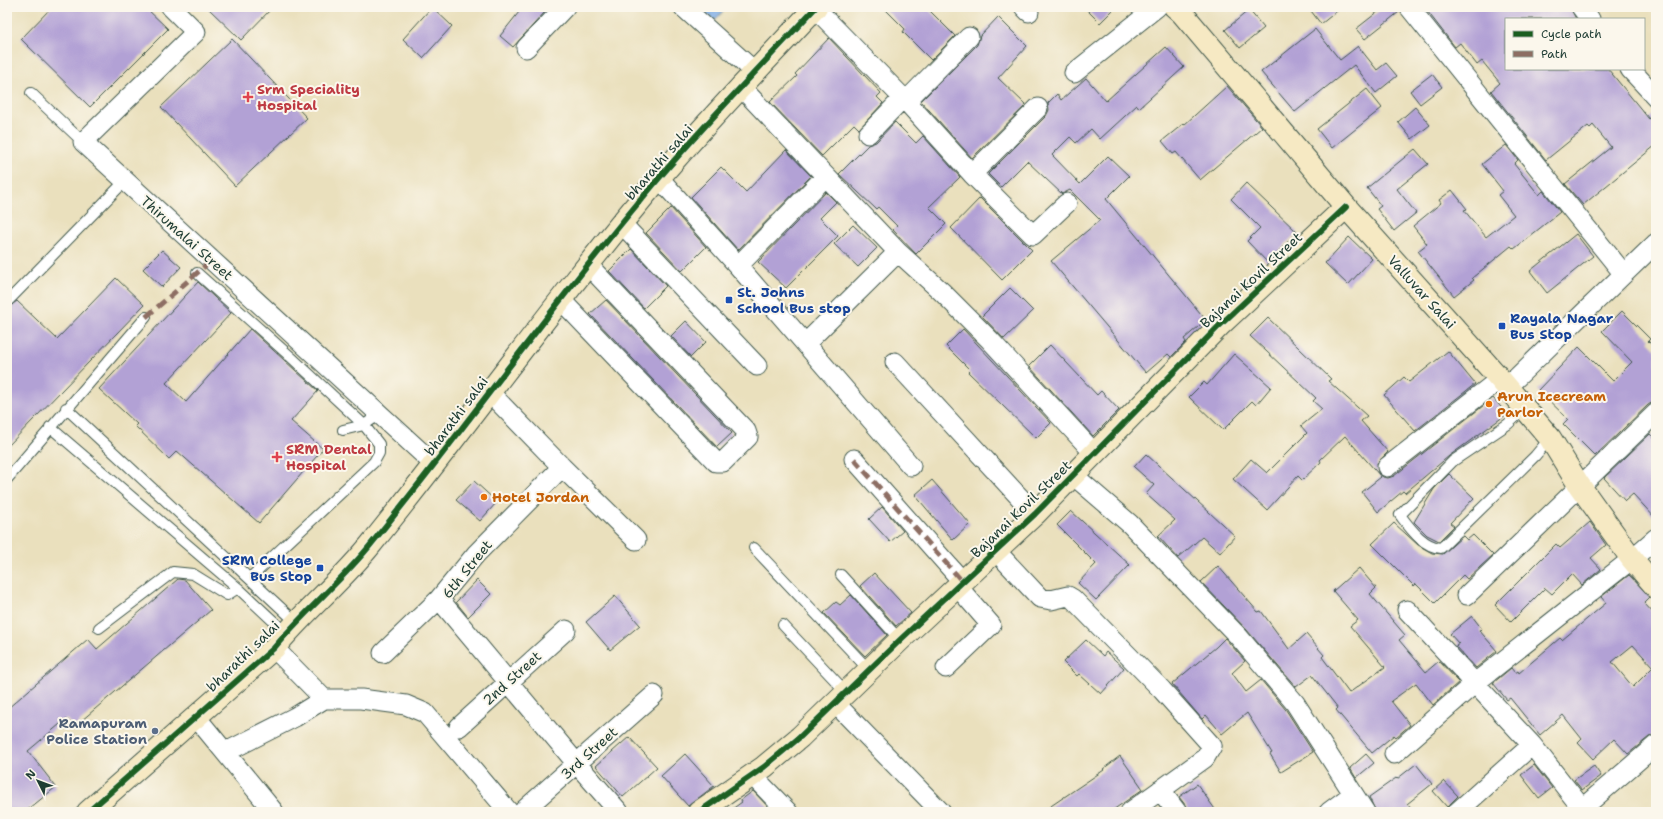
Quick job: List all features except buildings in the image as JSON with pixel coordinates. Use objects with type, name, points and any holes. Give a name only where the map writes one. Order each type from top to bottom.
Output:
[{"type":"street","points":[[83,142],[196,32],[171,7]]},
{"type":"street","points":[[526,48],[565,7]]},
{"type":"street","points":[[683,7],[747,79],[825,177],[898,252],[942,292],[989,339],[1095,454]]},
{"type":"street","points":[[815,7],[904,99],[972,174],[1033,235],[1067,203]]},
{"type":"street","name":"bharathi salai","points":[[88,812],[196,717],[285,634],[370,546],[435,465],[489,392],[588,265],[659,178],[747,79],[815,7]]},
{"type":"street","points":[[1074,73],[1157,7]]},
{"type":"street","points":[[1409,7],[1623,273]]},
{"type":"street","points":[[1581,7],[1589,18]]},
{"type":"street","name":"Valluvar Salai","points":[[1182,9],[1346,207],[1550,438],[1579,485],[1632,559],[1656,586]]},
{"type":"street","points":[[868,134],[970,37]]},
{"type":"street","points":[[1631,70],[1656,97]]},
{"type":"street","points":[[972,174],[1038,108]]},
{"type":"street","name":"Thirumalai Street","points":[[83,142],[435,465]]},
{"type":"street","points":[[738,266],[825,177]]},
{"type":"street","points":[[659,178],[806,343],[911,466]]},
{"type":"street","name":"Bajanai Kovil Street","points":[[699,812],[752,775],[800,737],[900,640],[1035,514],[1218,326],[1346,207]]},
{"type":"street","points":[[622,224],[757,366]]},
{"type":"street","points":[[1387,467],[1503,383],[1656,243]]},
{"type":"street","points":[[806,343],[898,252]]},
{"type":"street","points":[[561,300],[716,462],[723,462],[748,437],[746,431],[588,265]]},
{"type":"street","points":[[895,362],[1035,514]]},
{"type":"street","points":[[489,392],[636,540]]},
{"type":"street","points":[[1466,595],[1579,485],[1656,413]]},
{"type":"street","points":[[854,459],[960,584],[991,624],[946,668]]},
{"type":"street","name":"6th Street","points":[[562,467],[476,554],[440,599],[508,682],[619,812]]},
{"type":"street","points":[[1073,475],[1130,524],[1238,636],[1295,703],[1352,795],[1365,812]]},
{"type":"street","points":[[1394,754],[1475,683],[1632,559],[1656,538]]},
{"type":"street","points":[[996,551],[1040,598],[1051,600],[1068,596],[1073,599],[1162,690],[1212,746],[1205,758],[1130,812]]},
{"type":"street","points":[[383,653],[440,599]]},
{"type":"street","points":[[1407,610],[1532,745],[1582,811],[1656,745]]},
{"type":"street","name":"2nd Street","points":[[459,727],[566,630]]},
{"type":"street","points":[[285,634],[324,699]]},
{"type":"street","name":"3rd Street","points":[[517,811],[577,764],[654,695]]},
{"type":"street","points":[[840,698],[940,812]]},
{"type":"street","points":[[226,752],[295,717],[324,699],[361,699],[398,704],[425,713],[517,811]]},
{"type":"street","points":[[196,717],[274,812]]},
{"type":"street","points":[[1457,812],[1532,745]]},
{"type":"street","points":[[752,775],[788,812]]},
{"type":"street","points":[[1160,790],[1177,812]]},
{"type":"street","points":[[1329,812],[1352,795]]},
{"type":"lane","points":[[31,93],[83,142]]},
{"type":"lane","points":[[7,302],[125,181]]},
{"type":"lane","points":[[197,273],[364,425],[379,444],[379,453],[374,462],[250,578]]},
{"type":"lane","points":[[7,480],[66,408],[146,317]]},
{"type":"lane","points":[[66,408],[250,578],[285,634]]},
{"type":"lane","points":[[1525,408],[1508,424],[1453,461],[1400,515],[1411,529],[1434,548],[1441,548],[1535,456],[1550,438]]},
{"type":"lane","points":[[343,430],[364,425],[380,414]]},
{"type":"lane","points":[[50,427],[238,588],[285,634]]},
{"type":"lane","points":[[754,548],[869,670]]},
{"type":"lane","points":[[98,628],[173,572],[193,574],[227,595],[238,588]]},
{"type":"lane","points":[[841,575],[900,640]]},
{"type":"lane","points":[[783,625],[840,698]]},
{"type":"water","points":[[699,7],[727,7],[714,21]]},
{"type":"marked path","points":[[146,317],[212,260]]},
{"type":"marked path","points":[[854,459],[962,581]]},
{"type":"cycle path","points":[[88,812],[274,648],[360,557],[408,498],[586,268],[659,178],[697,134],[816,7]]},
{"type":"cycle path","points":[[699,812],[764,767],[800,737],[900,640],[1035,514],[1219,326],[1346,207]]},
{"type":"place","name":"Srm Speciality Hospital","points":[[248,97]]},
{"type":"place","name":"St. Johns School Bus stop","points":[[729,300]]},
{"type":"place","name":"Rayala Nagar Bus Stop","points":[[1502,326]]},
{"type":"place","name":"Arun Icecream Parlor","points":[[1489,404]]},
{"type":"place","name":"SRM Dental Hospital","points":[[277,457]]},
{"type":"place","name":"Hotel Jordan","points":[[484,497]]},
{"type":"place","name":"SRM College Bus Stop","points":[[320,568]]},
{"type":"place","name":"Ramapuram Police Station","points":[[155,731]]}]
